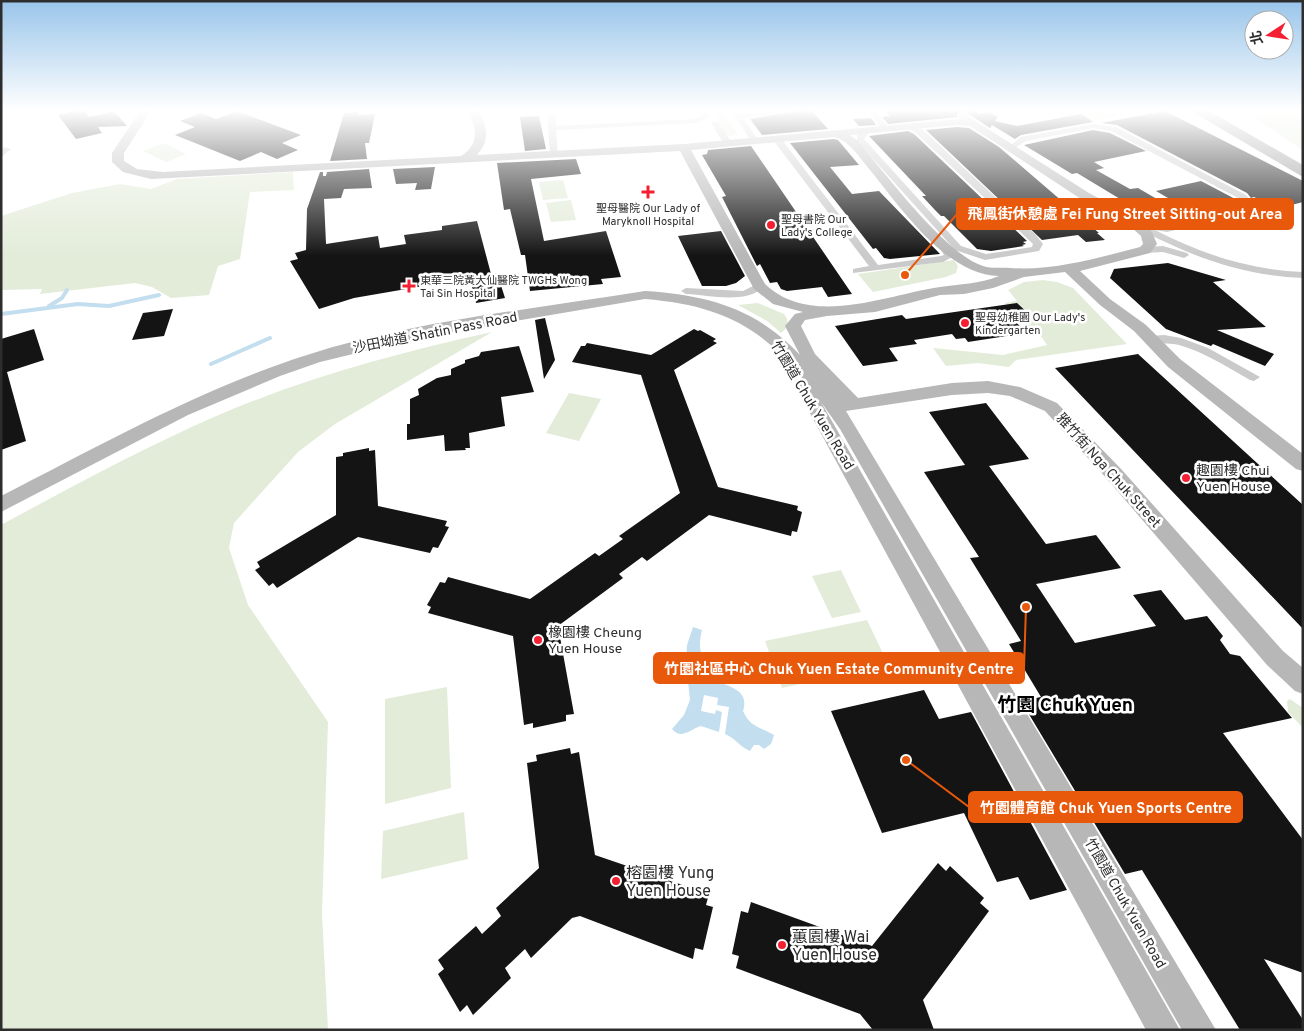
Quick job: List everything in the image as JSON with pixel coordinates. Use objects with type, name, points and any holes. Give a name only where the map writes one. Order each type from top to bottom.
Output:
[{"type":"highway","points":[[1279,159],[1303,172]]},
{"type":"street","points":[[118,159],[121,166],[127,170],[143,174],[175,176],[462,159]]},
{"type":"street","points":[[432,161],[439,159]]},
{"type":"street","points":[[691,159],[759,286],[768,296],[786,304],[827,311]]},
{"type":"street","points":[[792,159],[875,268]]},
{"type":"street","points":[[856,270],[947,258],[949,256],[946,250],[868,159]]},
{"type":"street","points":[[878,159],[975,268],[989,272],[1021,272],[1069,268],[1145,250],[1170,251],[1244,275],[1303,285]]},
{"type":"street","points":[[946,250],[967,257],[985,258],[1032,251],[1036,249],[1038,244],[1032,236],[949,159]]},
{"type":"street","points":[[1026,159],[1085,196],[1180,246],[1212,259],[1267,273],[1303,275]]},
{"type":"street","points":[[1136,224],[1167,229],[1244,212],[1253,207],[1243,197],[1171,159]]},
{"type":"street","points":[[1069,268],[1072,260],[1080,255],[1130,243],[1132,234],[1120,223],[1093,206],[1085,196]]},
{"type":"street","points":[[1136,224],[1150,240],[1145,250]]},
{"type":"street","points":[[940,292],[971,277],[972,273],[967,257]]},
{"type":"street","points":[[1092,264],[1090,268],[1094,275],[1118,300],[1145,334],[1186,344],[1254,377]]},
{"type":"street","points":[[1069,268],[1105,302],[1145,334],[1200,384],[1303,464]]},
{"type":"street","points":[[835,407],[834,386],[795,332],[794,326],[800,317],[827,311],[875,307],[940,292],[964,290],[993,284],[1021,272]]},
{"type":"street","points":[[686,291],[743,294],[752,292],[759,286]]},
{"type":"street","name":"沙田坳道 Shatin Pass Road","points":[[1,506],[212,397],[314,358],[388,339],[645,295],[697,300],[734,312],[772,336]]},
{"type":"street","name":"竹園道 Chuk Yuen Road","points":[[772,336],[835,407],[847,426],[1200,1030]]},
{"type":"street","name":"雅竹街 Nga Chuk Street","points":[[835,407],[952,389],[988,387],[1014,391],[1051,407],[1115,475],[1275,658],[1303,683]]},
{"type":"street","name":"竹園道 Chuk Yuen Road","points":[[835,407],[1164,1030]]},
{"type":"green space","points":[[160,159],[173,159],[166,162]]},
{"type":"green space","points":[[293,172],[294,190],[250,192],[240,259],[218,266],[209,295],[171,298],[152,287],[135,283],[40,294],[42,289],[1,290],[1,216],[72,193],[120,184],[151,189],[177,179]]},
{"type":"green space","points":[[563,180],[568,198],[543,200],[539,182]]},
{"type":"green space","points":[[571,200],[576,220],[551,222],[546,203]]},
{"type":"green space","points":[[954,260],[958,266],[956,273],[946,277],[873,292],[858,274]]},
{"type":"green space","points":[[1043,280],[1057,282],[1073,288],[1127,344],[1016,360],[1009,367],[978,363],[946,366],[933,348],[1003,355],[1047,345],[1036,329],[1030,329],[1005,303],[1017,301],[1008,290],[1024,282]]},
{"type":"green space","points":[[758,303],[784,314],[788,322],[787,327],[781,333],[767,321],[738,305]]},
{"type":"green space","points":[[492,332],[335,424],[298,452],[234,523],[229,548],[248,605],[328,722],[322,914],[328,1030],[1,1030],[1,525],[133,455],[248,403],[351,368]]},
{"type":"green space","points":[[569,393],[601,399],[579,441],[546,433]]},
{"type":"green space","points":[[841,570],[861,612],[832,618],[812,576]]},
{"type":"green space","points":[[867,620],[888,664],[782,688],[765,641]]},
{"type":"green space","points":[[447,687],[451,788],[385,804],[385,699]]},
{"type":"green space","points":[[1290,699],[1303,708],[1303,728],[1288,712],[1287,701]]},
{"type":"green space","points":[[464,812],[468,859],[381,879],[383,831]]},
{"type":"water","points":[[693,627],[702,630],[700,641],[702,655],[712,669],[707,674],[739,692],[743,696],[743,711],[749,720],[756,726],[774,735],[771,744],[764,749],[759,745],[754,745],[750,751],[725,734],[729,707],[717,705],[718,698],[704,695],[701,711],[715,714],[716,710],[722,712],[719,732],[701,726],[682,734],[672,729],[684,715],[690,700],[686,663],[687,645]]},
{"type":"building","points":[[331,159],[365,159],[330,161]]},
{"type":"building","points":[[576,159],[581,174],[531,179],[544,241],[606,231],[621,277],[601,279],[603,284],[530,291],[525,255],[521,255],[510,209],[504,210],[497,163]]},
{"type":"building","name":"聖母書院 Our Lady's College","points":[[704,159],[760,159],[852,294],[828,297],[822,287],[787,291],[781,289],[777,282],[770,283],[760,264],[757,266],[722,197],[726,196]]},
{"type":"building","points":[[803,159],[854,159],[859,165],[830,167],[852,194],[879,191],[940,254],[890,259],[884,258],[876,248],[873,249]]},
{"type":"building","points":[[891,159],[941,159],[1027,241],[1023,242],[1026,244],[1022,245],[1024,246],[991,251],[977,249],[922,196],[926,196]]},
{"type":"building","points":[[957,159],[1013,159],[1105,240],[1086,242],[1078,235],[1042,240]]},
{"type":"building","points":[[1047,159],[1108,159],[1094,162],[1104,168],[1096,170],[1130,189],[1138,188],[1162,202],[1135,208],[1077,173],[1072,174]]},
{"type":"building","points":[[1182,159],[1260,159],[1303,181],[1303,202],[1276,209],[1254,197],[1251,198],[1247,193]]},
{"type":"building","points":[[435,167],[431,189],[415,190],[417,183],[396,184],[393,169]]},
{"type":"building","points":[[369,169],[372,188],[344,189],[341,198],[324,199],[326,244],[378,236],[380,248],[406,244],[404,235],[442,230],[442,226],[477,221],[491,274],[497,273],[505,298],[476,303],[470,278],[354,298],[319,309],[290,261],[298,259],[295,253],[306,250],[307,209],[320,172],[323,172],[323,176],[326,176],[327,172]]},
{"type":"building","points":[[1201,181],[1239,201],[1201,210],[1189,203],[1180,205],[1156,191]]},
{"type":"building","points":[[721,231],[745,276],[736,283],[726,286],[702,286],[678,236]]},
{"type":"building","points":[[1168,263],[1226,280],[1213,282],[1266,327],[1217,330],[1274,354],[1265,366],[1213,344],[1211,346],[1166,329],[1110,278],[1114,269]]},
{"type":"building","points":[[1017,303],[1032,317],[1017,320],[1019,322],[1017,323],[1026,333],[968,342],[965,338],[956,339],[952,334],[914,340],[917,344],[889,348],[898,361],[863,366],[835,326],[902,315],[906,319]]},
{"type":"building","points":[[173,309],[164,336],[132,340],[143,313]]},
{"type":"building","points":[[545,318],[555,360],[544,379],[535,320]]},
{"type":"building","points":[[34,329],[44,360],[7,372],[26,441],[1,450],[1,339]]},
{"type":"building","points":[[694,329],[700,330],[716,339],[713,341],[717,343],[674,370],[718,487],[798,506],[797,510],[802,512],[797,532],[792,531],[791,536],[709,515],[647,561],[642,557],[619,574],[623,578],[558,626],[574,714],[566,715],[566,721],[533,728],[533,723],[524,725],[513,636],[428,613],[431,607],[427,605],[440,582],[445,583],[448,577],[530,599],[595,553],[599,556],[623,539],[619,536],[680,493],[641,375],[572,362],[581,346],[585,346],[587,343],[651,355]]},
{"type":"building","points":[[519,346],[534,392],[501,397],[505,426],[469,433],[470,448],[465,448],[466,450],[445,451],[444,435],[407,440],[407,424],[410,424],[410,399],[419,395],[418,389],[437,378],[451,375],[451,369],[465,363],[465,360],[479,356],[481,352]]},
{"type":"building","points":[[1138,354],[1303,505],[1303,629],[1055,368]]},
{"type":"building","points":[[986,403],[1029,459],[989,466],[1046,544],[1096,535],[1121,568],[1036,584],[1075,643],[1156,626],[1133,595],[1161,590],[1185,620],[1207,616],[1223,636],[1220,640],[1230,654],[1240,656],[1292,718],[1223,733],[1303,840],[1303,973],[1264,959],[1303,1020],[1303,1030],[1240,1030],[1142,870],[1125,874],[1021,701],[1041,697],[1009,644],[1021,641],[970,558],[979,557],[924,472],[965,465],[929,412]]},
{"type":"building","points":[[369,448],[369,451],[375,450],[378,506],[447,521],[445,526],[449,527],[438,548],[433,547],[430,553],[358,537],[277,588],[273,583],[269,586],[255,570],[260,567],[257,562],[336,515],[336,457],[343,456],[343,453]]},
{"type":"building","points":[[924,690],[939,719],[971,712],[1067,890],[1030,900],[1018,877],[997,882],[964,813],[882,833],[831,711]]},
{"type":"building","name":"榕園樓 Yung Yuen House","points":[[570,748],[571,754],[579,752],[595,855],[709,894],[706,905],[713,907],[703,950],[695,948],[693,959],[580,916],[572,918],[531,958],[525,949],[505,968],[511,978],[473,1015],[467,1005],[460,1012],[438,974],[444,969],[438,960],[476,926],[482,934],[501,916],[496,908],[539,868],[527,763],[537,761],[536,755]]},
{"type":"building","name":"蕙園樓 Wai Yuen House","points":[[938,863],[946,871],[950,866],[984,898],[980,903],[989,911],[923,1000],[934,1030],[873,1030],[860,1014],[736,968],[739,956],[732,954],[741,911],[748,913],[751,902],[872,946]]},
{"type":"waterway","points":[[49,306],[62,298],[67,290]]},
{"type":"waterway","points":[[1,314],[78,304],[109,306],[159,295]]},
{"type":"waterway","points":[[211,364],[270,338]]},
{"type":"place","name":"聖母醫院 Our Lady of Maryknoll Hospital","points":[[648,192]]},
{"type":"place","name":"聖母書院 Our Lady's College","points":[[771,225]]},
{"type":"place","name":"飛鳳街休憩處 Fei Fung Street Sitting-out Area","points":[[905,275]]},
{"type":"place","name":"東華三院黃大仙醫院 TWGHs Wong Tai Sin Hospital","points":[[409,286]]},
{"type":"place","name":"聖母幼稚園 Our Lady's Kindergarten","points":[[965,323]]},
{"type":"place","name":"趣園樓 Chui Yuen House","points":[[1186,478]]},
{"type":"place","name":"竹園社區中心 Chuk Yuen Estate Community Centre","points":[[1026,607]]},
{"type":"place","name":"橡園樓 Cheung Yuen House","points":[[538,640]]},
{"type":"place","name":"竹園體育館 Chuk Yuen Sports Centre","points":[[906,760]]},
{"type":"place","name":"榕園樓 Yung Yuen House","points":[[616,881]]},
{"type":"place","name":"蕙園樓 Wai Yuen House","points":[[782,945]]},
{"type":"district","name":"竹園 Chuk Yuen","points":[[1065,704]]}]
